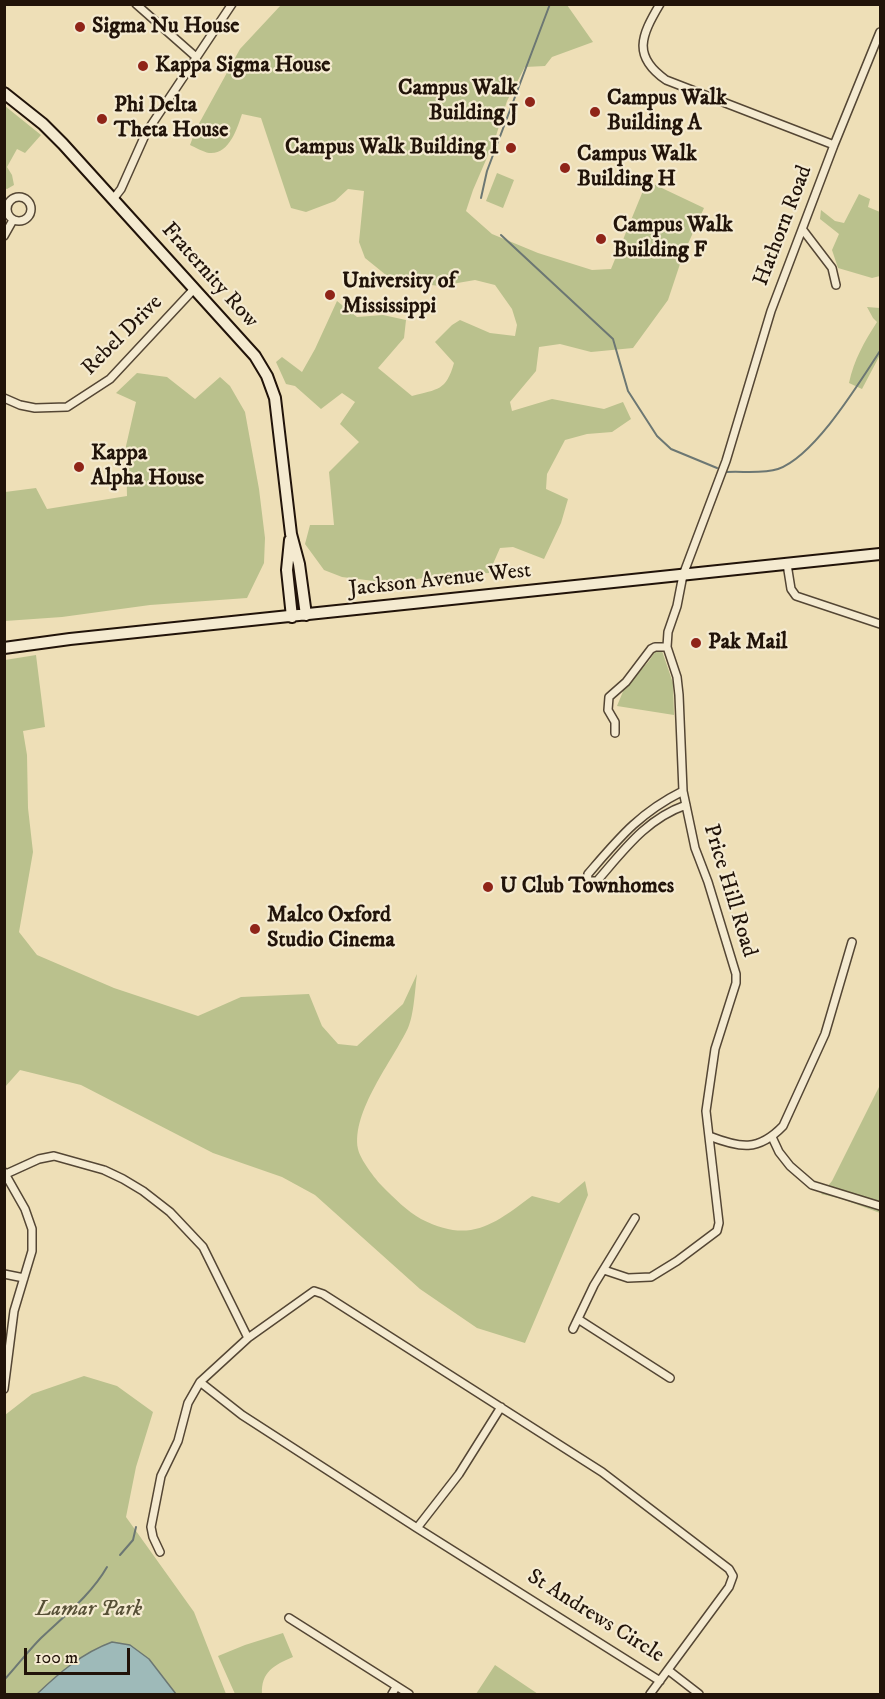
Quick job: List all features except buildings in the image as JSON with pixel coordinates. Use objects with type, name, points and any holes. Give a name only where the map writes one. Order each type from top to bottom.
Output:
[{"type":"main road","name":"Fraternity Row","points":[[4,93],[43,124],[114,198],[241,339],[267,376],[275,398],[291,534],[299,564],[306,615]]},
{"type":"main road","name":"Fraternity Row","points":[[291,534],[287,570],[292,617]]},
{"type":"main road","name":"Jackson Avenue West","points":[[4,648],[70,639],[880,554]]},
{"type":"street","points":[[136,4],[196,57]]},
{"type":"street","points":[[114,198],[147,133],[232,4]]},
{"type":"street","name":"Hathorn Road","points":[[660,4],[645,33],[642,47],[645,60],[653,71],[666,80],[834,145],[771,311],[726,461],[683,575]]},
{"type":"street","points":[[834,145],[880,32]]},
{"type":"street","points":[[20,197],[27,200],[31,207],[30,215],[25,220],[13,220],[8,214],[7,203],[20,197]]},
{"type":"street","points":[[4,236],[13,220]]},
{"type":"street","points":[[803,230],[832,268],[836,285]]},
{"type":"street","name":"Rebel Drive","points":[[4,398],[35,408],[67,407],[110,379],[194,288]]},
{"type":"street","points":[[787,564],[791,589],[796,596],[880,624]]},
{"type":"street","name":"Price Hill Road","points":[[604,1270],[628,1278],[651,1276],[677,1261],[717,1231],[719,1223],[706,1112],[712,1064],[736,983],[736,974],[708,882],[695,848],[683,791],[680,695],[677,677],[667,647],[668,632],[677,606],[683,575]]},
{"type":"street","points":[[615,733],[615,722],[608,710],[609,697],[626,682],[651,649],[667,647]]},
{"type":"street","points":[[683,791],[661,802],[626,830],[588,874],[587,881],[597,881],[641,830],[656,818],[669,810],[686,805]]},
{"type":"street","points":[[709,1136],[729,1144],[747,1146],[759,1144],[772,1137],[783,1126],[825,1034],[852,942]]},
{"type":"street","points":[[772,1137],[779,1152],[790,1166],[812,1185],[880,1206]]},
{"type":"street","points":[[4,1389],[14,1311],[32,1251],[32,1229],[26,1209],[5,1173],[39,1159],[54,1156],[104,1170],[143,1191],[170,1212],[203,1247],[248,1338]]},
{"type":"street","points":[[573,1329],[635,1218]]},
{"type":"street","points":[[4,1274],[24,1278]]},
{"type":"street","name":"St Andrews Circle","points":[[314,1291],[323,1294],[602,1472],[679,1528],[729,1569],[733,1576],[729,1587],[660,1681],[417,1528],[242,1415],[212,1393],[200,1382],[248,1338],[314,1291]]},
{"type":"street","points":[[578,1319],[670,1378]]},
{"type":"street","points":[[160,1552],[151,1527],[161,1476],[178,1441],[188,1403],[200,1382]]},
{"type":"street","points":[[417,1528],[459,1474],[501,1407]]},
{"type":"street","points":[[289,1618],[409,1695]]},
{"type":"street","points":[[668,1670],[699,1695]]},
{"type":"street","points":[[650,1695],[660,1681]]},
{"type":"street","points":[[392,1695],[396,1687]]},
{"type":"green space","points":[[281,5],[567,5],[593,42],[552,57],[545,66],[525,67],[507,101],[495,139],[466,211],[492,234],[538,253],[592,270],[611,269],[647,181],[704,208],[683,255],[668,300],[633,348],[591,352],[560,344],[539,347],[536,371],[510,402],[512,411],[552,399],[604,409],[623,402],[631,419],[612,432],[587,434],[565,440],[547,474],[546,489],[568,499],[561,523],[544,559],[513,547],[500,548],[489,573],[437,576],[390,583],[342,577],[324,570],[305,544],[310,525],[334,525],[329,472],[359,442],[340,424],[355,402],[342,393],[321,409],[295,386],[286,384],[276,362],[282,357],[302,372],[337,301],[357,317],[383,315],[406,320],[404,338],[378,368],[412,396],[435,390],[448,379],[454,363],[435,342],[452,325],[460,320],[490,333],[515,336],[517,325],[512,309],[495,285],[475,280],[440,286],[404,282],[386,275],[365,258],[359,242],[364,191],[348,189],[335,201],[306,212],[291,208],[261,118],[242,114],[231,140],[216,153],[209,153],[190,145],[196,129],[240,49]]},
{"type":"green space","points":[[5,106],[41,135],[25,153],[17,149],[7,167],[14,185],[7,189],[4,188]]},
{"type":"green space","points":[[497,173],[514,180],[503,208],[486,201]]},
{"type":"green space","points":[[859,194],[870,199],[868,207],[880,212],[880,276],[872,278],[838,268],[832,250],[839,234],[820,219],[821,210],[835,221],[844,223]]},
{"type":"green space","points":[[867,307],[880,308],[880,355],[862,389],[849,383],[860,351],[877,322]]},
{"type":"green space","points":[[137,373],[167,377],[195,399],[220,377],[230,386],[245,412],[265,538],[264,563],[247,598],[150,605],[62,617],[5,621],[5,492],[36,488],[47,509],[127,496],[126,446],[136,402],[116,393]]},
{"type":"green space","points":[[656,650],[662,651],[673,683],[674,715],[617,706],[624,689]]},
{"type":"green space","points":[[36,655],[45,727],[23,731],[27,755],[28,808],[33,852],[19,932],[37,955],[114,988],[198,1016],[241,997],[309,994],[322,1026],[338,1044],[357,1046],[403,1004],[417,974],[410,1023],[375,1087],[361,1119],[358,1134],[359,1153],[376,1179],[406,1208],[421,1219],[454,1230],[480,1228],[493,1223],[532,1196],[559,1203],[585,1181],[588,1195],[525,1343],[477,1328],[420,1289],[315,1195],[282,1177],[213,1153],[81,1085],[20,1070],[5,1087],[5,660]]},
{"type":"green space","points":[[880,1085],[880,1213],[821,1194],[832,1181]]},
{"type":"green space","name":"Lamar Park","points":[[84,1376],[117,1386],[153,1412],[136,1467],[126,1517],[194,1612],[226,1694],[5,1694],[5,1415],[32,1394]]},
{"type":"green space","points":[[283,1633],[293,1657],[270,1670],[262,1686],[262,1694],[235,1694],[218,1656]]},
{"type":"green space","points":[[495,1665],[538,1694],[476,1694]]},
{"type":"water","points":[[112,1642],[130,1645],[149,1659],[176,1694],[37,1694],[72,1664]]},
{"type":"waterway","points":[[481,198],[487,171],[550,4]]},
{"type":"waterway","points":[[501,235],[613,339],[628,391],[657,436],[671,449],[717,468]]},
{"type":"waterway","points":[[727,472],[772,471],[792,462],[807,450],[835,417],[880,351]]},
{"type":"waterway","points":[[120,1555],[133,1540],[136,1527]]},
{"type":"waterway","points":[[4,1680],[41,1638],[85,1596],[107,1567]]},
{"type":"place","name":"Sigma Nu House","points":[[80,27]]},
{"type":"place","name":"Kappa Sigma House","points":[[143,66]]},
{"type":"place","name":"Campus Walk Building J","points":[[530,102]]},
{"type":"place","name":"Campus Walk Building A","points":[[595,112]]},
{"type":"place","name":"Phi Delta Theta House","points":[[102,119]]},
{"type":"place","name":"Campus Walk Building I","points":[[511,148]]},
{"type":"place","name":"Campus Walk Building H","points":[[565,168]]},
{"type":"place","name":"Campus Walk Building F","points":[[601,239]]},
{"type":"place","name":"University of Mississippi","points":[[330,295]]},
{"type":"place","name":"Kappa Alpha House","points":[[79,467]]},
{"type":"place","name":"Pak Mail","points":[[696,643]]},
{"type":"place","name":"U Club Townhomes","points":[[488,887]]},
{"type":"place","name":"Malco Oxford Studio Cinema","points":[[255,929]]}]
